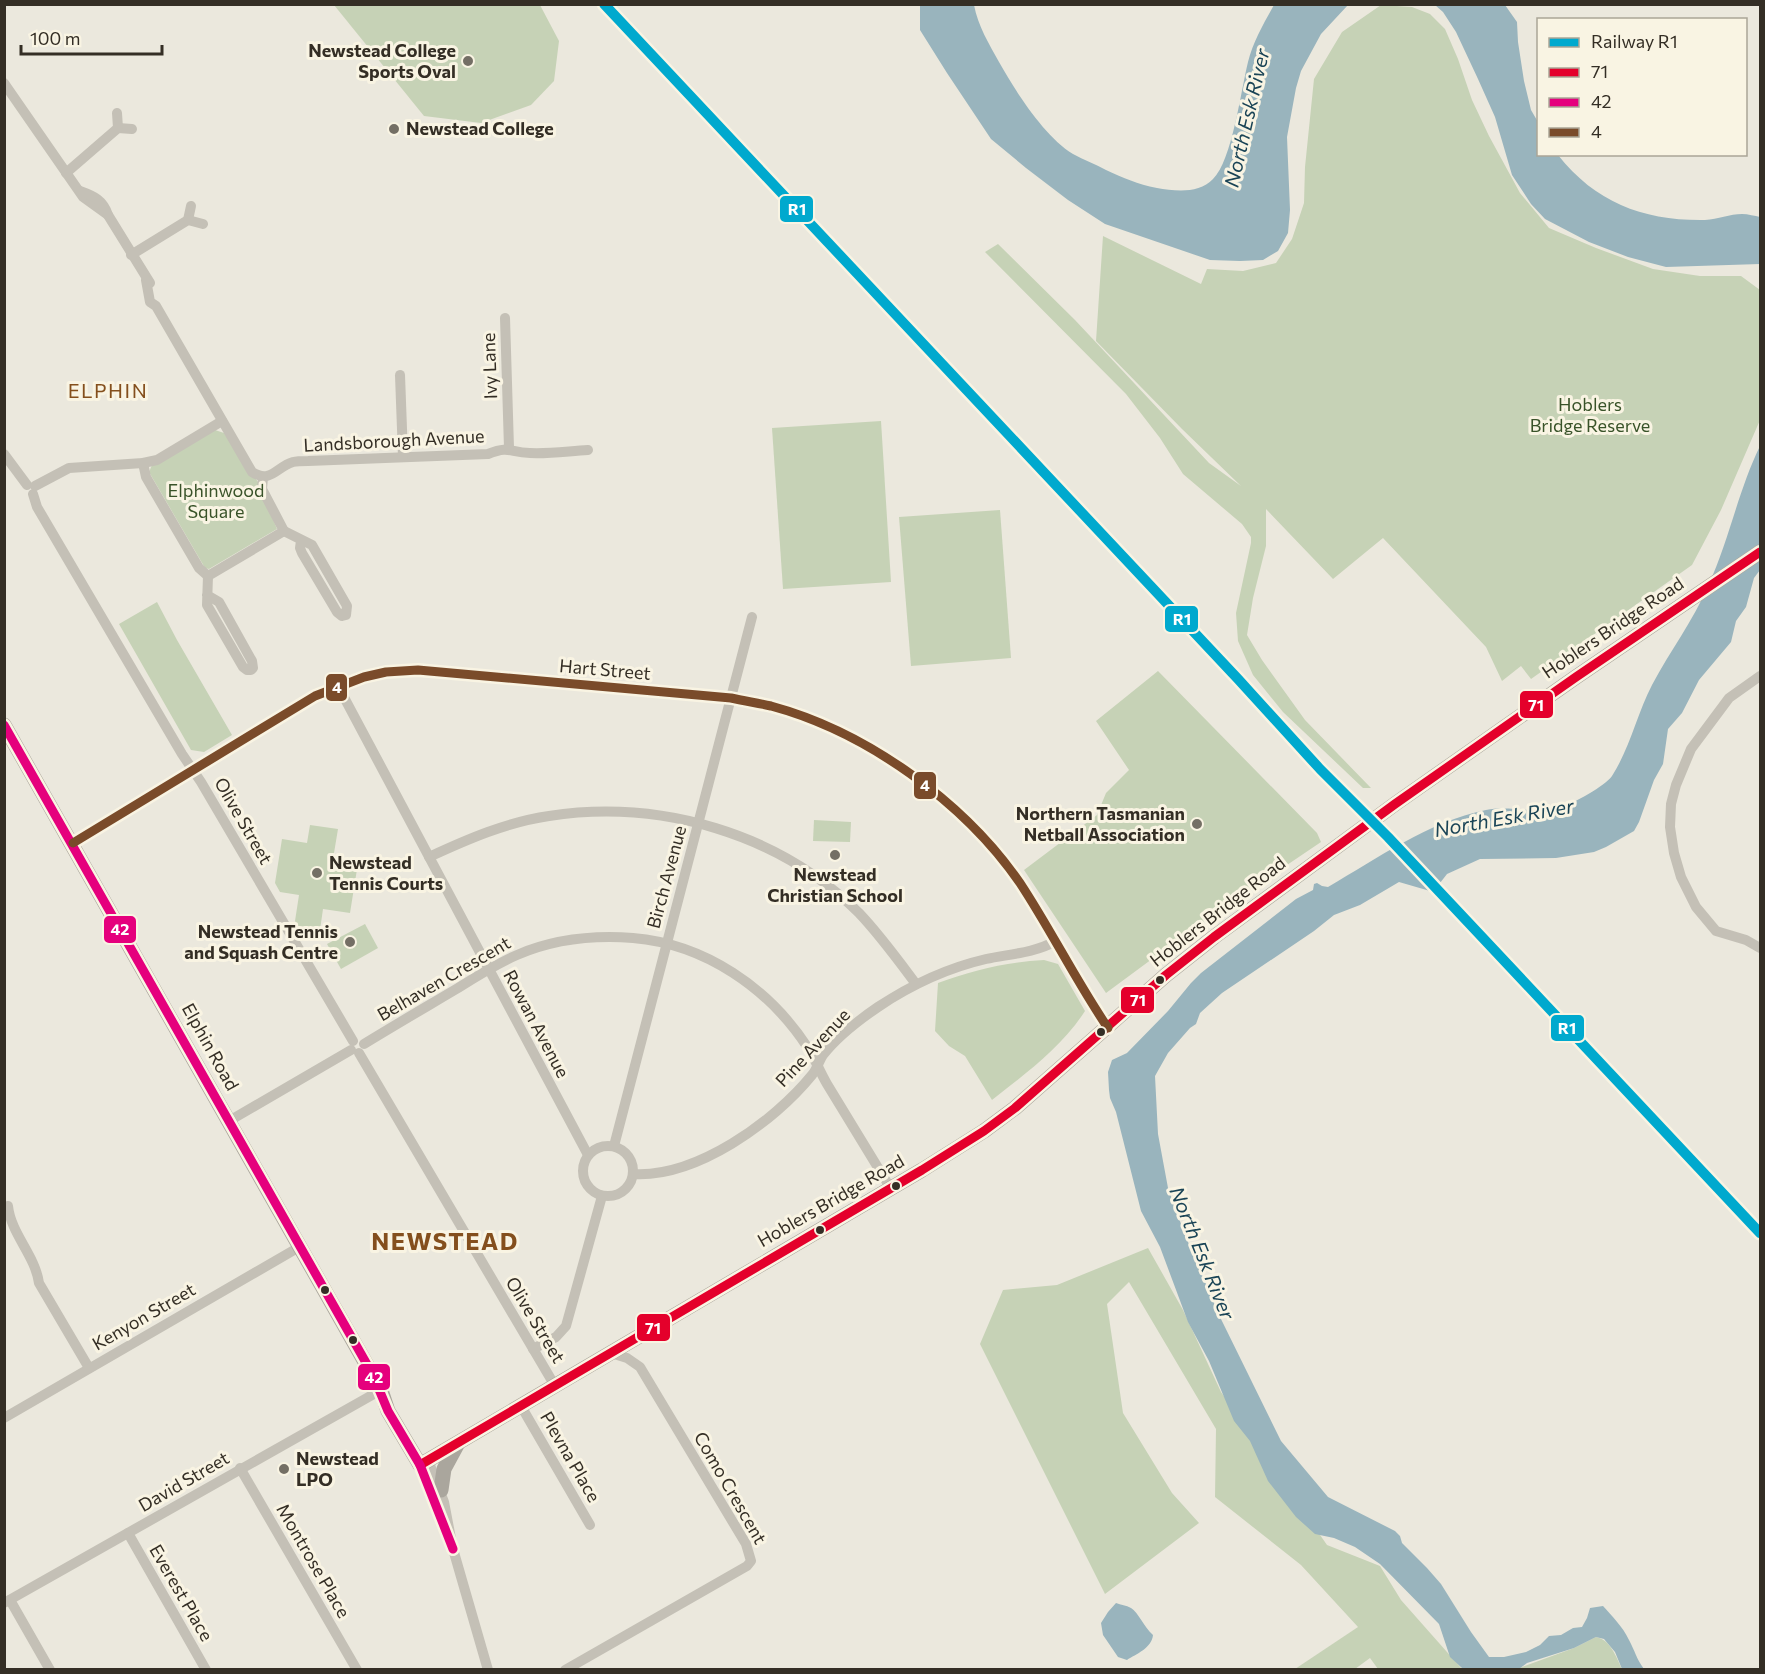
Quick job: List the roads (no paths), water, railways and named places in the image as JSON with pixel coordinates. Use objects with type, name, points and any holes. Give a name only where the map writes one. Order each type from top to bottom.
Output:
[{"type":"highway","name":"Hoblers Bridge Road","points":[[424,1462],[963,1145],[1015,1108],[1166,975],[1214,937],[1395,804],[1576,676],[1761,552]]},
{"type":"highway","name":"Elphin Road","points":[[4,725],[9,744],[73,843],[381,1390],[388,1411],[424,1462]]},
{"type":"highway","points":[[441,1490],[444,1469],[459,1442]]},
{"type":"street","points":[[4,83],[83,197],[108,215],[146,280],[150,302],[156,306],[252,472],[263,477],[262,489],[284,531],[312,545],[347,606],[346,615],[342,616],[336,612],[302,553],[300,548],[302,541]]},
{"type":"street","points":[[117,113],[118,128]]},
{"type":"street","points":[[66,173],[118,128],[132,129]]},
{"type":"street","points":[[131,255],[188,220],[191,206]]},
{"type":"street","points":[[188,220],[203,224]]},
{"type":"street","name":"Ivy Lane","points":[[505,318],[509,448]]},
{"type":"street","points":[[400,375],[403,456]]},
{"type":"street","points":[[32,488],[69,468],[157,460],[222,421]]},
{"type":"street","name":"Landsborough Avenue","points":[[263,477],[292,462],[488,454],[509,448],[520,453],[588,450]]},
{"type":"street","name":"Olive Street","points":[[4,454],[32,488],[37,507],[555,1386]]},
{"type":"street","points":[[143,463],[146,477],[199,568],[207,576],[205,601],[207,605],[243,667],[251,670],[254,668],[252,661],[219,602],[207,595]]},
{"type":"street","points":[[207,576],[284,531]]},
{"type":"street","name":"Birch Avenue","points":[[614,1146],[752,617]]},
{"type":"street","name":"Hart Street","points":[[73,843],[315,696],[338,686],[386,672],[418,670],[731,698],[772,707],[815,722],[857,741],[933,791],[984,839],[1010,870],[1108,1028]]},
{"type":"street","points":[[1761,676],[1729,698],[1691,749],[1676,785],[1671,804],[1670,827],[1681,877],[1696,907],[1716,930],[1746,940],[1761,948]]},
{"type":"street","name":"Rowan Avenue","points":[[338,686],[588,1155]]},
{"type":"street","points":[[429,857],[490,831],[548,816],[585,812],[637,813],[698,823],[734,834],[764,847],[830,888],[858,912],[883,940],[916,984]]},
{"type":"street","name":"Belhaven Crescent","points":[[229,1121],[488,969],[554,942],[579,938],[632,938],[698,955],[717,964],[767,998],[808,1048],[891,1189]]},
{"type":"street","name":"Pine Avenue","points":[[633,1174],[651,1175],[704,1158],[751,1131],[778,1109],[812,1075],[823,1056],[864,1017],[916,984],[984,959],[1040,950],[1056,941]]},
{"type":"street","points":[[614,1146],[627,1154],[633,1167],[631,1182],[619,1194],[602,1196],[588,1187],[584,1179],[582,1170],[588,1155],[600,1147],[614,1146]]},
{"type":"street","points":[[533,1349],[556,1337],[567,1326],[602,1196]]},
{"type":"street","points":[[8,1206],[21,1241],[37,1271],[39,1283],[89,1368]]},
{"type":"street","name":"Kenyon Street","points":[[4,1418],[301,1246]]},
{"type":"street","name":"Como Crescent","points":[[566,1670],[747,1566],[751,1561],[747,1545],[640,1367],[627,1358],[611,1353]]},
{"type":"street","name":"David Street","points":[[7,1602],[381,1390]]},
{"type":"street","name":"Plevna Place","points":[[521,1406],[590,1525]]},
{"type":"street","points":[[424,1462],[441,1490],[453,1549]]},
{"type":"street","points":[[424,1462],[453,1549],[488,1670]]},
{"type":"street","name":"Montrose Place","points":[[240,1468],[357,1670]]},
{"type":"street","name":"Everest Place","points":[[128,1533],[206,1670]]},
{"type":"street","points":[[7,1602],[50,1670]]},
{"type":"water","name":"North Esk River","points":[[920,5],[974,5],[988,42],[1022,100],[1041,125],[1073,154],[1137,183],[1179,190],[1201,187],[1213,179],[1220,170],[1231,141],[1250,55],[1274,5],[1348,5],[1321,34],[1301,71],[1296,88],[1287,137],[1290,210],[1288,233],[1278,251],[1263,260],[1210,260],[1105,224],[1068,200],[991,139],[920,30]]},
{"type":"water","points":[[1435,5],[1505,5],[1517,22],[1524,81],[1531,110],[1537,120],[1537,156],[1559,156],[1588,186],[1623,206],[1642,213],[1705,220],[1742,214],[1760,217],[1760,264],[1666,267],[1628,257],[1589,242],[1545,219],[1531,204],[1512,175],[1495,117],[1456,32],[1443,12]]},
{"type":"water","name":"North Esk River","points":[[1760,446],[1760,570],[1754,578],[1746,607],[1736,621],[1731,642],[1699,680],[1682,713],[1668,729],[1663,764],[1654,780],[1634,831],[1594,852],[1556,858],[1480,859],[1447,874],[1430,891],[1399,882],[1360,905],[1334,915],[1222,993],[1200,1013],[1196,1024],[1168,1053],[1155,1076],[1158,1134],[1168,1188],[1185,1235],[1220,1317],[1281,1441],[1328,1497],[1395,1531],[1400,1536],[1402,1543],[1441,1584],[1489,1657],[1504,1657],[1526,1652],[1540,1645],[1549,1636],[1561,1635],[1573,1628],[1582,1627],[1590,1608],[1603,1606],[1624,1631],[1644,1669],[1622,1669],[1615,1652],[1604,1639],[1596,1637],[1574,1648],[1527,1663],[1519,1669],[1463,1669],[1450,1657],[1439,1624],[1380,1564],[1355,1547],[1334,1538],[1315,1534],[1296,1517],[1268,1481],[1250,1441],[1234,1421],[1209,1361],[1188,1322],[1160,1247],[1141,1211],[1116,1112],[1110,1098],[1108,1072],[1112,1060],[1127,1053],[1201,973],[1296,899],[1313,890],[1314,884],[1328,887],[1404,842],[1444,823],[1486,810],[1544,810],[1562,807],[1589,794],[1608,780],[1624,754],[1652,685],[1708,586]]},
{"type":"water","points":[[1116,1603],[1134,1610],[1153,1635],[1147,1647],[1127,1660],[1118,1657],[1103,1635],[1101,1623]]},
{"type":"rail line","name":"R1","points":[[604,4],[1320,769],[1388,837],[1760,1233]]},
{"type":"place","name":"Newstead College Sports Oval","points":[[468,61]]},
{"type":"place","name":"Newstead College","points":[[394,129]]},
{"type":"place","name":"Northern Tasmanian Netball Association","points":[[1197,824]]},
{"type":"place","name":"Newstead Christian School","points":[[835,855]]},
{"type":"place","name":"Newstead Tennis Courts","points":[[317,873]]},
{"type":"place","name":"Newstead Tennis and Squash Centre","points":[[350,942]]},
{"type":"place","name":"Newstead LPO","points":[[284,1469]]},
{"type":"district","name":"ELPHIN","points":[[108,391]]},
{"type":"district","name":"NEWSTEAD","points":[[445,1242]]},
{"type":"park label","name":"Hoblers Bridge Reserve","points":[[1590,415]]},
{"type":"park label","name":"Elphinwood Square","points":[[216,501]]}]
